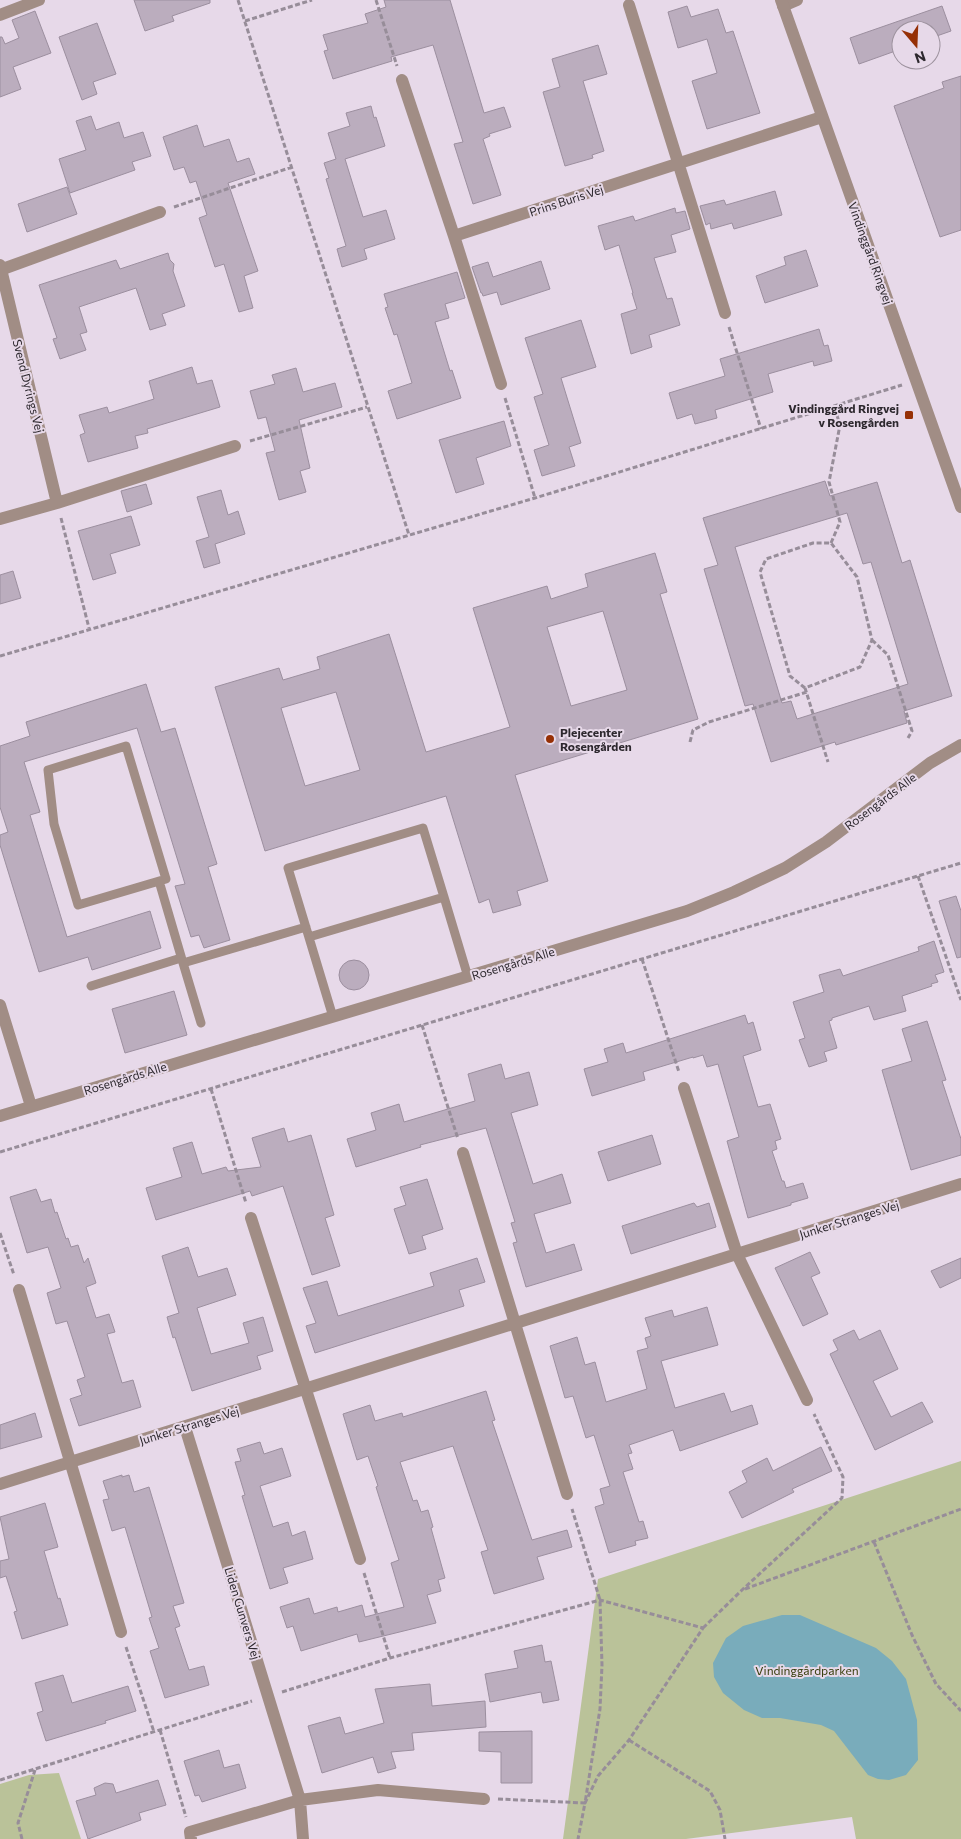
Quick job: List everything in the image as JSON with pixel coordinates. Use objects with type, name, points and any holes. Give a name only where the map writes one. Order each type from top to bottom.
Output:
[{"type":"street","points":[[0,15],[39,0]]},
{"type":"street","points":[[782,3],[797,0]]},
{"type":"street","name":"Vindinggård Ringvej","points":[[782,3],[961,507]]},
{"type":"street","points":[[629,5],[725,313]]},
{"type":"street","points":[[402,80],[501,384]]},
{"type":"street","name":"Prins Buris Vej","points":[[454,236],[822,117]]},
{"type":"street","name":"Svend Dyrings Vej","points":[[58,502],[0,268],[160,212]]},
{"type":"street","points":[[0,519],[235,446]]},
{"type":"street","name":"Rosengårds Alle","points":[[0,1116],[687,911],[785,868],[810,852],[930,762],[961,745]]},
{"type":"street","points":[[0,1005],[31,1106]]},
{"type":"street","points":[[684,1088],[737,1254],[807,1400]]},
{"type":"street","points":[[463,1153],[567,1494]]},
{"type":"street","name":"Junker Stranges Vej","points":[[0,1484],[961,1184]]},
{"type":"street","points":[[251,1218],[307,1388],[360,1559]]},
{"type":"street","points":[[19,1290],[121,1632]]},
{"type":"street","name":"Liden Gunvers Vej","points":[[185,1427],[300,1800],[303,1839]]},
{"type":"street","points":[[191,1836],[300,1800],[378,1790],[484,1799]]},
{"type":"lane","points":[[126,746],[166,878],[159,881],[78,905],[54,824],[48,770],[126,746]]},
{"type":"lane","points":[[333,1017],[288,868],[424,828],[468,977]]},
{"type":"lane","points":[[159,881],[201,1024]]},
{"type":"lane","points":[[309,937],[444,897]]},
{"type":"lane","points":[[91,986],[306,927]]},
{"type":"path","points":[[238,0],[409,535]]},
{"type":"path","points":[[245,21],[312,0]]},
{"type":"path","points":[[376,0],[402,80]]},
{"type":"path","points":[[160,212],[292,167]]},
{"type":"path","points":[[725,313],[761,429]]},
{"type":"path","points":[[0,656],[89,628],[535,498],[916,381]]},
{"type":"path","points":[[501,384],[535,498]]},
{"type":"path","points":[[830,543],[840,522],[829,482],[840,425],[834,406]]},
{"type":"path","points":[[235,446],[367,407]]},
{"type":"path","points":[[58,502],[89,628]]},
{"type":"path","points":[[828,762],[807,692],[805,688],[790,676],[760,572],[766,559],[813,543],[830,543]]},
{"type":"path","points":[[830,543],[857,577],[872,640],[888,655],[912,731],[908,738]]},
{"type":"path","points":[[805,688],[860,667],[872,640]]},
{"type":"path","points":[[690,742],[693,730],[710,722],[807,692]]},
{"type":"path","points":[[0,1152],[961,863]]},
{"type":"path","points":[[918,876],[961,1000]]},
{"type":"path","points":[[642,959],[684,1088]]},
{"type":"path","points":[[422,1025],[463,1153]]},
{"type":"path","points":[[211,1089],[251,1218]]},
{"type":"path","points":[[0,1233],[19,1290]]},
{"type":"path","points":[[585,1803],[598,1776],[629,1740],[703,1628],[842,1498],[843,1477],[807,1400]]},
{"type":"path","points":[[567,1494],[600,1600],[602,1665],[600,1709],[578,1839]]},
{"type":"path","points":[[742,1590],[961,1509]]},
{"type":"path","points":[[874,1542],[912,1634],[936,1684],[961,1711]]},
{"type":"path","points":[[360,1559],[390,1658]]},
{"type":"path","points":[[0,1780],[390,1658],[600,1600],[703,1628]]},
{"type":"path","points":[[121,1632],[154,1732]]},
{"type":"path","points":[[160,1730],[191,1836]]},
{"type":"path","points":[[629,1740],[710,1791],[720,1810],[725,1839]]},
{"type":"path","points":[[22,1839],[18,1823],[36,1770]]},
{"type":"path","points":[[484,1799],[585,1803]]},
{"type":"green space","name":"Vindinggårdparken","points":[[961,1461],[961,1839],[856,1839],[852,1817],[686,1839],[563,1839],[598,1579]]},
{"type":"green space","points":[[59,1773],[81,1839],[0,1839],[0,1784],[29,1775]]},
{"type":"water","points":[[782,1615],[800,1615],[876,1648],[892,1661],[906,1679],[917,1720],[918,1760],[906,1775],[889,1780],[878,1779],[868,1775],[834,1731],[821,1725],[780,1718],[762,1718],[744,1710],[723,1693],[714,1677],[713,1663],[726,1638],[743,1626]]},
{"type":"building","points":[[134,0],[210,0],[210,3],[172,16],[174,21],[145,31]]},
{"type":"building","points":[[384,0],[450,0],[484,113],[504,107],[511,127],[489,134],[490,136],[483,139],[501,195],[473,204],[454,144],[463,142],[433,45],[391,57],[392,61],[333,79],[324,51],[328,50],[323,35],[368,23],[365,14],[386,7]]},
{"type":"building","points":[[687,6],[691,17],[718,9],[726,33],[733,31],[760,113],[707,129],[692,81],[717,73],[707,39],[678,48],[668,12]]},
{"type":"building","points":[[942,6],[951,31],[941,34],[941,20],[902,20]]},
{"type":"building","points":[[35,11],[51,53],[13,67],[21,89],[0,97],[0,37],[2,37],[5,44],[19,38],[12,20]]},
{"type":"building","points":[[97,23],[116,74],[93,82],[97,94],[82,100],[59,37]]},
{"type":"building","points":[[891,24],[891,53],[859,64],[850,38]]},
{"type":"building","points":[[598,45],[607,74],[583,81],[604,151],[592,155],[593,158],[565,166],[543,92],[560,87],[552,59]]},
{"type":"building","points":[[961,76],[961,230],[940,237],[894,106],[944,88],[942,82]]},
{"type":"building","points":[[371,106],[385,146],[345,159],[363,217],[386,210],[395,239],[364,249],[367,259],[342,267],[337,249],[346,246],[326,179],[329,178],[324,163],[336,159],[328,133],[350,126],[346,113]]},
{"type":"building","points":[[91,116],[96,130],[119,122],[124,138],[143,132],[151,156],[132,162],[135,170],[70,193],[59,159],[86,150],[76,121]]},
{"type":"building","points":[[197,125],[204,147],[229,139],[237,162],[249,158],[255,174],[228,183],[258,271],[244,276],[253,308],[239,312],[224,264],[215,267],[199,218],[207,215],[196,181],[190,183],[184,167],[174,170],[163,137]]},
{"type":"building","points":[[67,187],[77,214],[27,232],[18,204]]},
{"type":"building","points":[[775,191],[782,215],[734,229],[732,223],[711,229],[710,223],[706,225],[700,206],[724,200],[726,205]]},
{"type":"building","points":[[675,208],[676,213],[685,211],[690,229],[671,235],[676,252],[654,258],[667,299],[672,298],[680,325],[649,335],[652,347],[631,354],[621,314],[637,309],[633,293],[619,245],[605,250],[598,226],[633,216],[635,221]]},
{"type":"building","points":[[806,250],[818,286],[765,303],[756,276],[786,265],[784,257]]},
{"type":"building","points":[[168,253],[170,260],[174,264],[173,271],[185,306],[162,314],[166,325],[150,330],[136,288],[79,307],[87,332],[80,334],[86,350],[60,359],[53,339],[57,338],[39,285],[116,260],[120,269]]},
{"type":"building","points":[[541,261],[550,289],[501,305],[497,292],[483,296],[472,267],[488,262],[493,277]]},
{"type":"building","points":[[457,272],[465,298],[445,304],[449,318],[435,322],[450,371],[452,370],[461,398],[397,419],[388,391],[412,383],[397,334],[394,335],[385,308],[388,307],[384,294]]},
{"type":"building","points":[[581,320],[596,367],[561,378],[581,443],[569,447],[575,466],[542,476],[534,450],[549,445],[534,397],[543,394],[525,338]]},
{"type":"building","points":[[819,329],[824,346],[828,345],[832,361],[814,366],[813,361],[768,374],[773,392],[715,410],[717,418],[695,424],[692,414],[677,419],[669,393],[725,376],[720,359]]},
{"type":"building","points":[[192,367],[197,384],[212,380],[220,407],[147,429],[148,433],[135,436],[138,448],[88,462],[80,435],[85,433],[79,415],[107,407],[109,413],[154,399],[149,381]]},
{"type":"building","points":[[296,368],[303,392],[335,383],[342,407],[299,420],[310,468],[300,471],[306,492],[279,500],[266,453],[275,451],[266,417],[258,419],[250,391],[275,384],[272,375]]},
{"type":"building","points":[[504,421],[511,446],[476,458],[484,484],[456,493],[439,440]]},
{"type":"building","points":[[825,481],[830,496],[877,482],[902,563],[910,560],[952,696],[904,711],[907,723],[836,745],[835,742],[771,762],[753,704],[745,706],[704,569],[718,565],[703,518]],"holes":[[[847,513],[863,564],[871,562],[908,684],[797,719],[791,701],[782,703],[735,547]]]},
{"type":"building","points":[[146,484],[152,504],[127,512],[121,491]]},
{"type":"building","points":[[221,490],[228,515],[238,511],[245,534],[215,544],[220,563],[204,568],[196,541],[209,537],[197,497]]},
{"type":"building","points":[[131,516],[140,545],[110,554],[116,573],[93,580],[78,531]]},
{"type":"building","name":"Plejecenter Rosengården","points":[[655,553],[667,592],[660,594],[698,719],[515,775],[548,881],[517,891],[521,905],[493,913],[489,899],[479,903],[446,796],[265,851],[215,687],[279,668],[283,680],[320,669],[317,657],[389,634],[426,752],[510,727],[473,608],[547,586],[551,599],[588,587],[585,574]],"holes":[[[603,611],[627,690],[571,706],[547,627]],[[336,692],[360,770],[305,786],[281,708]]]},
{"type":"building","points":[[13,571],[21,598],[0,604],[0,575]]},
{"type":"building","points":[[146,684],[161,732],[175,728],[217,864],[208,867],[230,940],[204,948],[199,935],[191,937],[175,886],[185,884],[137,728],[24,762],[40,812],[30,815],[67,937],[150,911],[161,948],[92,970],[88,957],[39,972],[0,845],[0,835],[8,832],[0,807],[0,746],[30,736],[26,722]]},
{"type":"building","points":[[956,896],[961,911],[961,957],[957,958],[939,901]]},
{"type":"building","points":[[934,941],[944,972],[935,975],[938,982],[931,984],[932,986],[902,996],[906,1011],[874,1020],[869,1006],[832,1018],[829,1021],[837,1048],[824,1052],[827,1061],[809,1067],[799,1040],[805,1038],[793,1002],[824,992],[819,975],[840,969],[843,976],[919,951],[918,947]]},
{"type":"building","points":[[354,960],[360,961],[368,969],[368,981],[360,989],[354,990],[348,989],[340,981],[339,975],[340,969],[348,961]]},
{"type":"building","points":[[174,991],[187,1035],[125,1053],[112,1009]]},
{"type":"building","points":[[745,1015],[748,1024],[753,1022],[761,1050],[743,1056],[758,1107],[770,1104],[781,1139],[775,1141],[777,1149],[772,1151],[782,1181],[784,1181],[786,1188],[803,1183],[808,1198],[748,1218],[727,1141],[739,1137],[718,1064],[707,1067],[703,1055],[693,1057],[643,1072],[645,1080],[592,1096],[584,1069],[608,1062],[604,1049],[623,1043],[626,1053]]},
{"type":"building","points":[[927,1021],[946,1080],[942,1081],[961,1139],[961,1155],[911,1170],[882,1070],[912,1061],[902,1029]]},
{"type":"building","points":[[501,1064],[505,1079],[529,1072],[538,1105],[511,1113],[533,1184],[562,1174],[571,1203],[534,1214],[546,1253],[574,1244],[582,1270],[526,1287],[513,1243],[517,1242],[511,1223],[515,1222],[486,1128],[420,1145],[421,1147],[356,1167],[347,1139],[376,1130],[371,1113],[399,1104],[404,1122],[475,1101],[468,1074]]},
{"type":"building","points":[[284,1128],[288,1142],[311,1135],[334,1215],[325,1218],[340,1266],[312,1275],[283,1186],[252,1196],[250,1191],[156,1220],[146,1188],[182,1177],[173,1148],[192,1142],[202,1174],[226,1167],[228,1171],[261,1167],[252,1138]]},
{"type":"building","points":[[652,1135],[661,1164],[608,1181],[598,1152]]},
{"type":"building","points":[[427,1179],[443,1229],[422,1236],[426,1249],[409,1254],[394,1209],[406,1205],[400,1187]]},
{"type":"building","points":[[36,1189],[41,1202],[51,1199],[55,1213],[57,1212],[66,1239],[68,1238],[71,1247],[78,1245],[84,1263],[88,1258],[96,1283],[86,1287],[96,1318],[109,1314],[115,1332],[107,1334],[122,1383],[133,1380],[141,1407],[79,1426],[70,1399],[82,1395],[77,1380],[85,1377],[67,1321],[56,1324],[47,1293],[61,1288],[48,1247],[27,1253],[10,1197]]},
{"type":"building","points":[[694,1203],[697,1207],[709,1203],[716,1227],[631,1254],[622,1226]]},
{"type":"building","points":[[188,1247],[198,1277],[227,1268],[236,1295],[197,1308],[211,1354],[249,1343],[243,1323],[263,1317],[273,1351],[257,1356],[261,1369],[192,1391],[167,1317],[179,1313],[162,1256]]},
{"type":"building","points":[[810,1252],[820,1273],[811,1277],[828,1314],[803,1326],[775,1268]]},
{"type":"building","points":[[477,1258],[485,1282],[459,1290],[464,1306],[315,1353],[306,1326],[316,1323],[303,1288],[327,1281],[338,1316],[434,1286],[430,1273]]},
{"type":"building","points":[[961,1258],[961,1278],[940,1288],[931,1271]]},
{"type":"building","points":[[707,1307],[718,1345],[661,1361],[675,1408],[724,1393],[731,1412],[752,1405],[758,1424],[680,1451],[673,1430],[629,1445],[632,1453],[628,1454],[633,1469],[623,1472],[639,1522],[643,1521],[648,1538],[635,1541],[636,1545],[609,1553],[595,1507],[604,1504],[600,1489],[610,1486],[594,1435],[586,1438],[573,1396],[565,1398],[550,1346],[577,1337],[585,1365],[595,1362],[606,1402],[647,1389],[637,1351],[648,1348],[645,1338],[651,1336],[645,1318],[672,1310],[674,1317]]},
{"type":"building","points":[[854,1330],[859,1340],[880,1330],[898,1369],[873,1381],[891,1417],[922,1402],[933,1422],[875,1450],[830,1354],[838,1350],[833,1340]]},
{"type":"building","points":[[486,1391],[495,1420],[492,1421],[532,1540],[567,1530],[572,1547],[537,1557],[544,1579],[494,1594],[481,1552],[488,1550],[453,1446],[400,1462],[413,1501],[417,1500],[421,1512],[428,1510],[445,1578],[438,1580],[441,1591],[427,1595],[436,1623],[359,1642],[357,1634],[301,1651],[293,1626],[287,1628],[280,1607],[309,1598],[314,1614],[337,1607],[338,1612],[362,1605],[365,1617],[404,1607],[391,1563],[399,1560],[376,1487],[378,1486],[368,1456],[357,1460],[343,1414],[370,1405],[375,1421],[402,1413],[403,1417]]},
{"type":"building","points":[[35,1413],[42,1437],[0,1449],[0,1425]]},
{"type":"building","points":[[260,1442],[264,1454],[282,1448],[291,1476],[260,1486],[273,1527],[288,1522],[292,1536],[305,1531],[313,1559],[283,1568],[288,1583],[270,1589],[242,1496],[245,1495],[235,1462],[241,1461],[237,1449]]},
{"type":"building","points":[[821,1447],[832,1471],[792,1489],[794,1492],[742,1518],[729,1492],[747,1482],[742,1471],[767,1458],[773,1471]]},
{"type":"building","points":[[122,1475],[122,1477],[129,1475],[134,1492],[149,1487],[184,1603],[173,1606],[180,1626],[175,1628],[189,1670],[204,1666],[209,1685],[165,1698],[150,1651],[159,1648],[149,1618],[152,1617],[125,1527],[112,1531],[103,1500],[109,1499],[103,1481]]},
{"type":"building","points":[[45,1503],[58,1547],[44,1551],[68,1625],[22,1639],[14,1612],[17,1611],[6,1576],[0,1578],[0,1561],[9,1559],[0,1517]]},
{"type":"building","points":[[542,1645],[545,1662],[551,1661],[559,1700],[543,1703],[541,1692],[490,1702],[485,1674],[518,1668],[514,1651]]},
{"type":"building","points":[[63,1675],[72,1703],[128,1686],[136,1711],[105,1721],[106,1723],[46,1741],[37,1713],[43,1711],[35,1683]]},
{"type":"building","points":[[430,1684],[432,1706],[485,1701],[486,1727],[412,1733],[414,1750],[391,1752],[396,1768],[378,1773],[373,1757],[322,1773],[308,1726],[340,1717],[345,1734],[384,1723],[375,1689]]},
{"type":"building","points":[[532,1731],[532,1783],[501,1783],[501,1752],[479,1751],[479,1732]]},
{"type":"building","points":[[219,1750],[224,1768],[239,1764],[246,1788],[202,1802],[199,1795],[195,1796],[184,1761]]},
{"type":"building","points":[[158,1780],[166,1805],[139,1813],[141,1820],[88,1839],[76,1801],[96,1795],[94,1788],[105,1783],[113,1784],[116,1793]]},
{"type":"place","name":"Vindinggård Ringvej v Rosengården","points":[[909,415]]},
{"type":"place","name":"Plejecenter Rosengården","points":[[550,739]]}]
